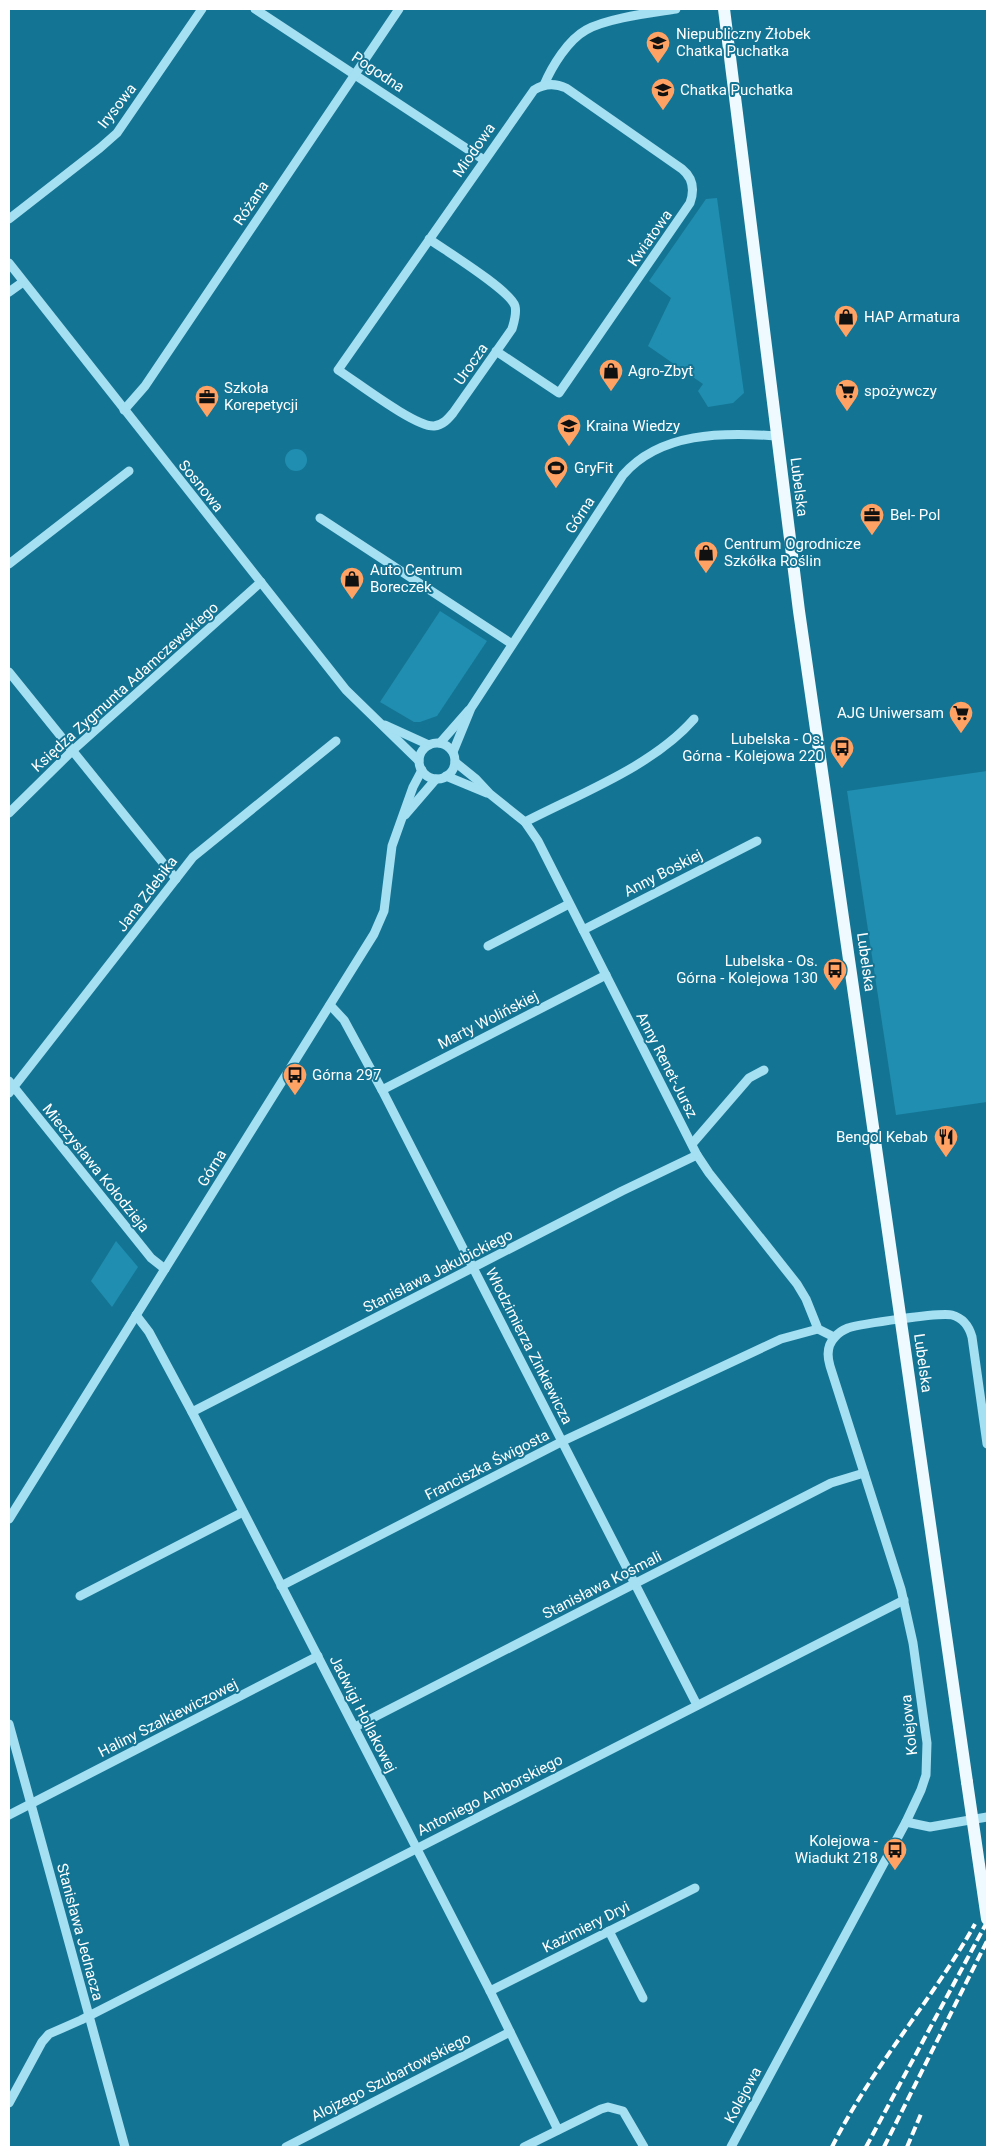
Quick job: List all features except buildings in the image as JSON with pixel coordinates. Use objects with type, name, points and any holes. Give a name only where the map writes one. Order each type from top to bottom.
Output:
[{"type":"main road","name":"Lubelska","points":[[724,9],[799,611],[987,1918]]},
{"type":"street","name":"Irysowa","points":[[10,216],[116,133],[202,9]]},
{"type":"street","name":"Pogodna","points":[[255,9],[355,73],[484,160]]},
{"type":"street","name":"Różana","points":[[124,410],[145,386],[398,9]]},
{"type":"street","name":"Miodowa","points":[[338,370],[528,98],[534,90],[544,84],[548,74],[576,37],[585,30],[599,25],[676,9]]},
{"type":"street","name":"Kwiatowa","points":[[496,351],[558,393],[684,212],[693,195],[691,179],[682,169],[566,88],[560,85],[544,84]]},
{"type":"street","name":"Urocza","points":[[338,370],[415,421],[428,426],[435,426],[444,422],[453,413],[515,321],[515,306],[511,298],[504,292],[429,239]]},
{"type":"street","name":"Sosnowa","points":[[9,264],[346,690],[421,766]]},
{"type":"street","points":[[9,292],[23,282]]},
{"type":"street","name":"Górna","points":[[453,752],[471,708],[623,475],[639,459],[657,448],[680,440],[753,434],[776,436]]},
{"type":"street","points":[[9,564],[129,471]]},
{"type":"street","points":[[320,518],[512,644]]},
{"type":"street","name":"Księdza Zygmunta Adamczewskiego","points":[[9,813],[72,751],[261,582]]},
{"type":"street","points":[[9,672],[176,879]]},
{"type":"street","name":"Górna","points":[[440,743],[471,708]]},
{"type":"street","points":[[525,822],[638,764],[665,747],[694,719]]},
{"type":"street","name":"Sosnowa","points":[[376,720],[428,745]]},
{"type":"street","name":"Jana Zdebika","points":[[10,1087],[193,856],[336,741]]},
{"type":"street","points":[[440,743],[453,752],[455,762],[451,772],[446,776],[436,779],[431,778],[421,766],[422,752],[428,745],[440,743]]},
{"type":"street","name":"Anny Renet-Jursz","points":[[455,762],[476,779],[490,794],[525,822],[538,841],[697,1155],[709,1174],[796,1284],[806,1299],[818,1328]]},
{"type":"street","name":"Górna","points":[[9,1519],[374,934],[384,911],[392,846],[421,766]]},
{"type":"street","name":"Anny Renet-Jursz","points":[[446,776],[490,794]]},
{"type":"street","name":"Górna","points":[[402,818],[436,779]]},
{"type":"street","name":"Anny Boskiej","points":[[583,930],[757,841]]},
{"type":"street","points":[[488,946],[569,904]]},
{"type":"street","name":"Marty Wolińskiej","points":[[382,1090],[606,975]]},
{"type":"street","name":"Włodzimierza Zinkiewicza","points":[[330,1005],[344,1020],[382,1090],[697,1705]]},
{"type":"street","points":[[692,1144],[749,1078],[764,1070]]},
{"type":"street","name":"Mieczysława Kołodzieja","points":[[10,1087],[151,1258],[165,1269]]},
{"type":"street","name":"Stanisława Jakubickiego","points":[[192,1412],[622,1191],[697,1155]]},
{"type":"street","name":"Jadwigi Hollakowej","points":[[136,1315],[149,1332],[192,1412],[490,1991],[558,2130]]},
{"type":"street","points":[[818,1328],[834,1337],[849,1328],[950,1315],[967,1324],[972,1337],[987,1444]]},
{"type":"street","name":"Franciszka Świgosta","points":[[281,1586],[563,1441],[780,1339],[818,1328]]},
{"type":"street","name":"Kolejowa","points":[[731,2147],[906,1822],[922,1790],[926,1775],[926,1743],[913,1643],[904,1600],[830,1366],[828,1356],[829,1345],[834,1337]]},
{"type":"street","name":"Stanisława Kosmali","points":[[355,1727],[635,1582],[831,1484],[864,1473]]},
{"type":"street","points":[[80,1596],[243,1512]]},
{"type":"street","name":"Antoniego Amborskiego","points":[[9,2104],[42,2042],[49,2034],[89,2016],[904,1600]]},
{"type":"street","name":"Haliny Szalkiewiczowej","points":[[9,1815],[318,1656]]},
{"type":"street","name":"Stanisława Jednacza","points":[[9,1724],[125,2147]]},
{"type":"street","points":[[906,1822],[930,1827],[987,1817]]},
{"type":"street","name":"Kazimiery Dryi","points":[[490,1991],[695,1888]]},
{"type":"street","points":[[609,1931],[643,1998]]},
{"type":"street","name":"Alojzego Szubartowskiego","points":[[286,2147],[510,2032]]},
{"type":"street","points":[[524,2147],[601,2109],[616,2108],[623,2111],[628,2117],[644,2147]]},
{"type":"shaded area","points":[[717,198],[744,393],[733,403],[708,407],[698,391],[703,384],[648,346],[671,298],[649,281],[706,199]]},
{"type":"shaded area","points":[[296,449],[304,452],[307,460],[304,468],[296,471],[288,468],[285,460],[288,452]]},
{"type":"shaded area","points":[[440,611],[487,641],[437,716],[420,722],[414,722],[380,702]]},
{"type":"shaded area","points":[[987,771],[987,1102],[896,1115],[847,791]]},
{"type":"shaded area","points":[[116,1241],[138,1267],[112,1307],[91,1281]]},
{"type":"railway","points":[[866,2147],[987,1922]]},
{"type":"railway","points":[[832,2147],[865,2090],[940,1980],[975,1924]]},
{"type":"railway","points":[[884,2147],[987,1941]]},
{"type":"railway","points":[[907,2147],[921,2114]]},
{"type":"place","name":"Niepubliczny Żłobek Chatka Puchatka","points":[[658,64]]},
{"type":"place","name":"Chatka Puchatka","points":[[663,111]]},
{"type":"place","name":"HAP Armatura","points":[[846,338]]},
{"type":"place","name":"Agro-Zbyt","points":[[611,392]]},
{"type":"place","name":"spożywczy","points":[[847,412]]},
{"type":"place","name":"Szkoła Korepetycji","points":[[207,418]]},
{"type":"place","name":"Kraina Wiedzy","points":[[569,447]]},
{"type":"place","name":"GryFit","points":[[556,489]]},
{"type":"place","name":"Bel- Pol","points":[[872,536]]},
{"type":"place","name":"Centrum Ogrodnicze Szkółka Roślin","points":[[706,574]]},
{"type":"place","name":"Auto Centrum Boreczek","points":[[352,600]]},
{"type":"place","name":"AJG Uniwersam","points":[[961,734]]},
{"type":"place","name":"Lubelska - Os. Górna - Kolejowa 220","points":[[842,769]]},
{"type":"place","name":"Lubelska - Os. Górna - Kolejowa 130","points":[[835,991]]},
{"type":"place","name":"Górna 297","points":[[295,1096]]},
{"type":"place","name":"Bengol Kebab","points":[[946,1158]]},
{"type":"place","name":"Kolejowa - Wiadukt 218","points":[[895,1871]]}]
